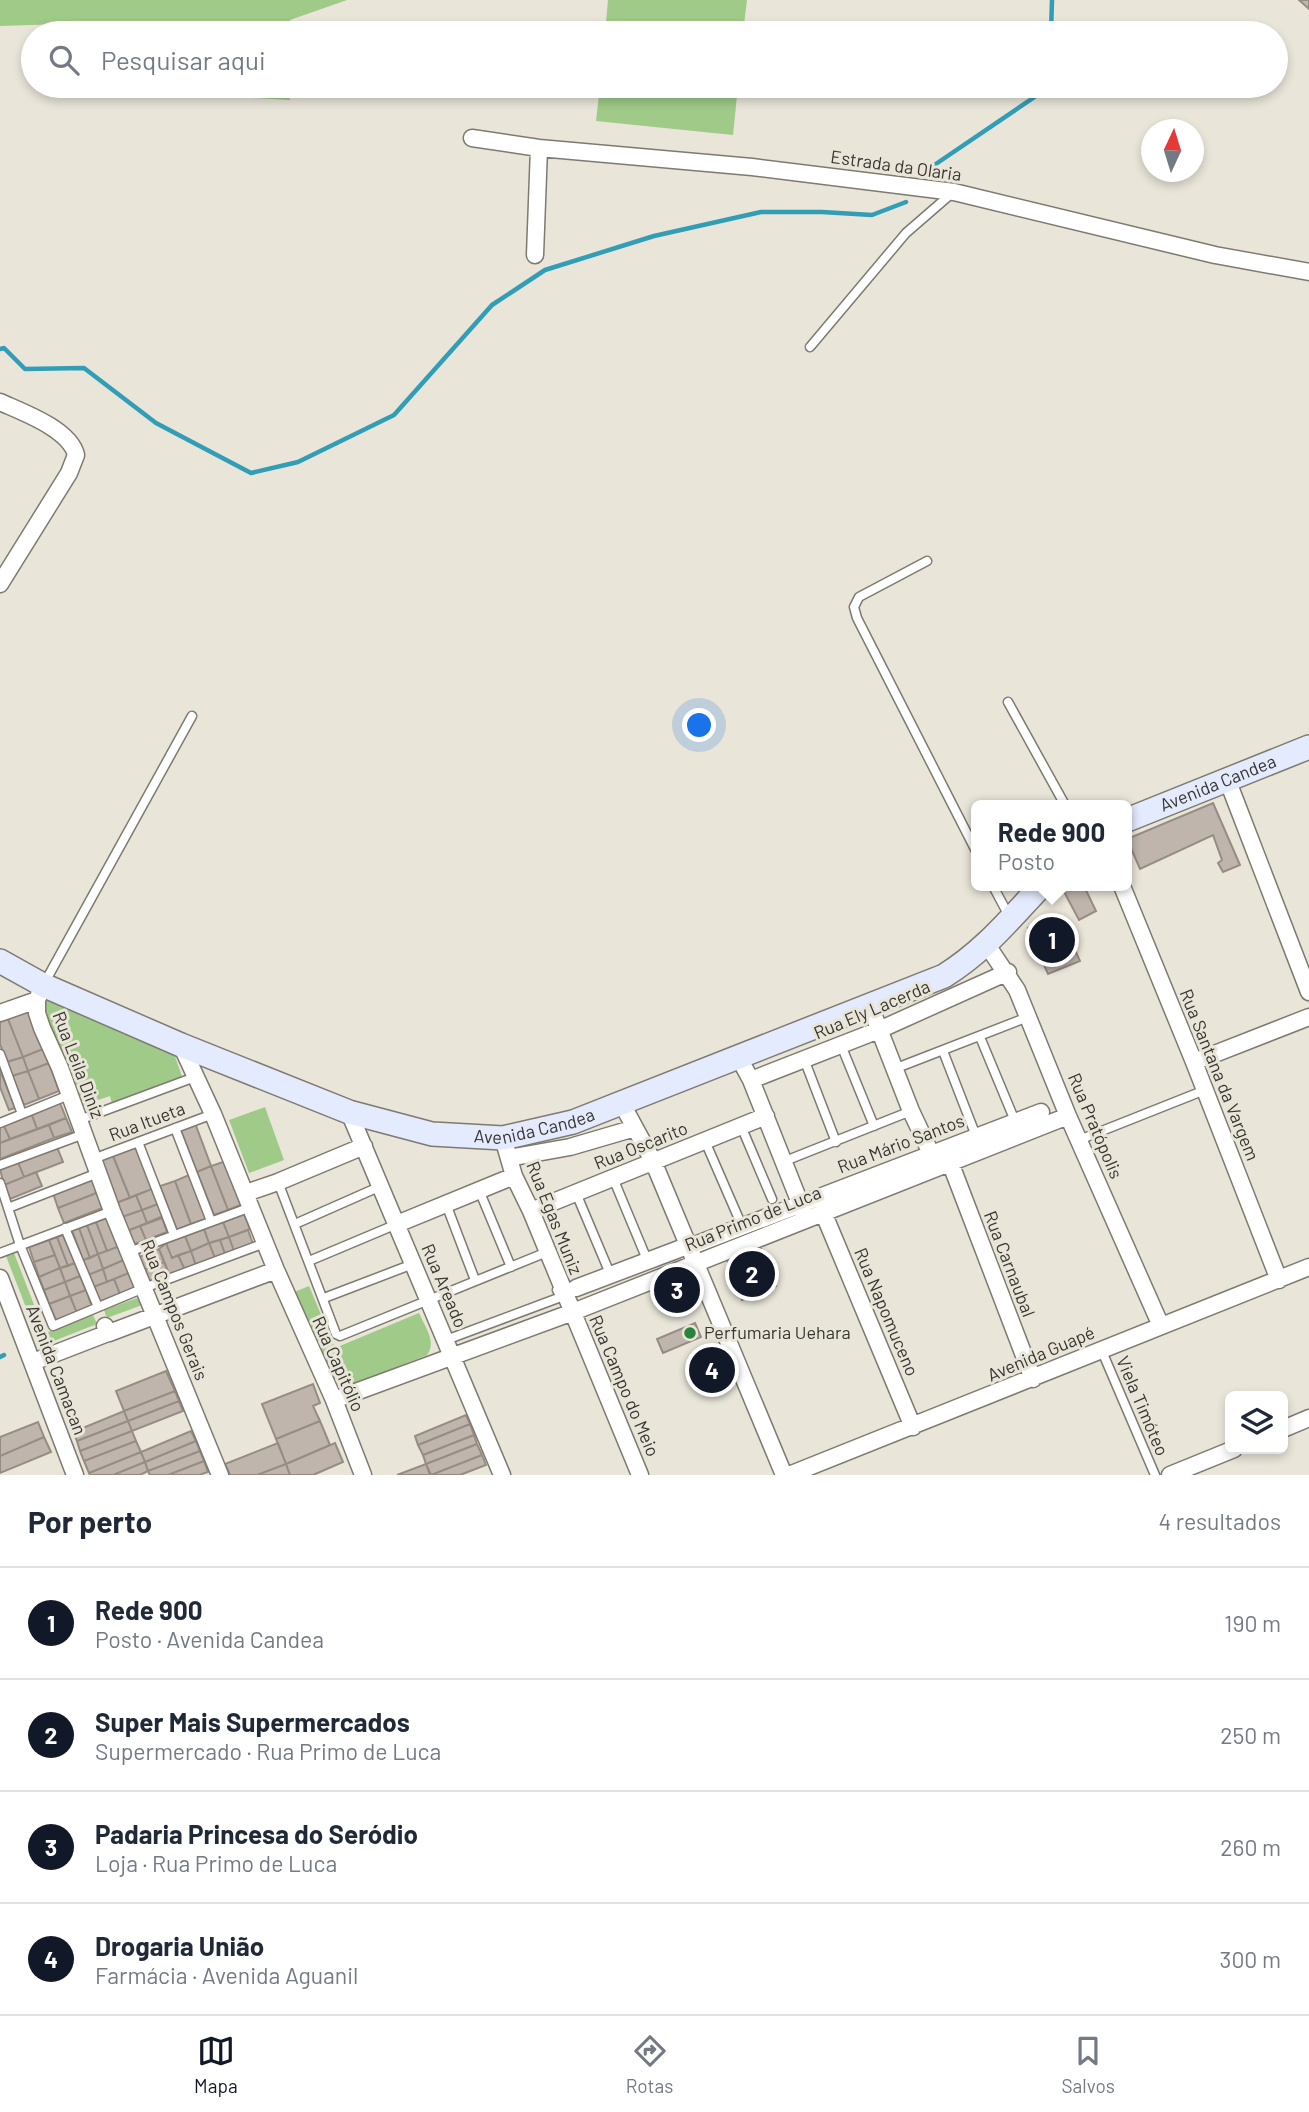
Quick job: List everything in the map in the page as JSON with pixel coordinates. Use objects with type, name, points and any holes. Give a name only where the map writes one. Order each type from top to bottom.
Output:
[{"type":"main road","name":"Avenida Candea","points":[[1132,818],[1309,747]]},
{"type":"main road","name":"Avenida Candea","points":[[0,961],[40,993],[181,1045],[349,1112],[403,1128],[506,1148],[944,976],[969,961],[987,945],[1036,891]]},
{"type":"street","name":"Estrada da Olaria","points":[[472,138],[539,148],[765,169],[954,192],[1215,255],[1309,272]]},
{"type":"street","points":[[535,255],[539,148]]},
{"type":"street","points":[[0,402],[46,424],[68,440],[76,455],[75,464],[0,584]]},
{"type":"street","points":[[1227,779],[1309,992]]},
{"type":"street","name":"Rua Santana da Vargem","points":[[1124,891],[1279,1280]]},
{"type":"street","name":"Rua Pratópolis","points":[[987,945],[1008,972],[1029,1016],[1068,1116],[1161,1326]]},
{"type":"street","name":"Rua Ely Lacerda","points":[[751,1080],[879,1030],[1008,972]]},
{"type":"street","points":[[0,1013],[40,993]]},
{"type":"street","name":"Rua Leila Diniz","points":[[40,993],[37,1013],[95,1166]]},
{"type":"street","name":"Rua Carnaubal","points":[[870,1006],[911,1111],[939,1161],[1033,1379]]},
{"type":"street","points":[[1194,1062],[1309,1017]]},
{"type":"street","name":"Rua Capitólio","points":[[181,1045],[213,1114],[363,1475]]},
{"type":"street","points":[[739,1058],[785,1161],[803,1211]]},
{"type":"street","points":[[622,1104],[653,1161],[692,1245],[694,1263],[787,1475]]},
{"type":"street","name":"Rua Areado","points":[[349,1112],[502,1475]]},
{"type":"street","name":"Rua Mário Santos","points":[[576,1288],[742,1226],[803,1211],[939,1161],[976,1136],[1041,1112]]},
{"type":"street","name":"Rua Oscarito","points":[[531,1211],[766,1116]]},
{"type":"street","name":"Rua Primo de Luca","points":[[334,1400],[573,1312],[694,1263],[803,1211],[823,1212],[939,1161],[1068,1116]]},
{"type":"street","points":[[506,1148],[570,1147],[635,1128]]},
{"type":"street","points":[[248,1200],[278,1182],[364,1146]]},
{"type":"street","name":"Rua Egas Muniz","points":[[506,1148],[544,1253],[573,1312]]},
{"type":"street","name":"Rua Campos Gerais","points":[[95,1166],[220,1475]]},
{"type":"street","points":[[397,1224],[514,1176]]},
{"type":"street","name":"Rua Napomuceno","points":[[823,1212],[913,1427]]},
{"type":"street","name":"Avenida Guapé","points":[[787,1475],[1309,1268]]},
{"type":"street","points":[[33,1362],[108,1334],[105,1326],[109,1333],[276,1270]]},
{"type":"street","name":"Avenida Camacan","points":[[0,1278],[75,1475]]},
{"type":"street","name":"Rua Campo do Meio","points":[[573,1312],[640,1475]]},
{"type":"street","points":[[1288,1427],[1309,1418]]},
{"type":"street","points":[[1170,1475],[1225,1453]]},
{"type":"lane","points":[[810,347],[906,233],[954,192]]},
{"type":"lane","points":[[927,561],[859,597],[854,607],[857,618],[971,841]]},
{"type":"lane","points":[[1008,702],[1063,800]]},
{"type":"lane","points":[[40,993],[192,716]]},
{"type":"lane","points":[[996,891],[1010,919]]},
{"type":"lane","points":[[894,1069],[1029,1016]]},
{"type":"lane","points":[[980,1037],[1015,1121]]},
{"type":"lane","points":[[841,1045],[874,1126]]},
{"type":"lane","points":[[943,1051],[976,1136]]},
{"type":"lane","points":[[0,1054],[22,1114]]},
{"type":"lane","points":[[804,1059],[836,1142]]},
{"type":"lane","points":[[0,1165],[195,1077]]},
{"type":"lane","points":[[1079,1140],[1205,1090]]},
{"type":"lane","points":[[0,1123],[69,1095]]},
{"type":"lane","points":[[785,1161],[911,1111]]},
{"type":"lane","name":"Rua Itueta","points":[[8,1208],[138,1142],[213,1114]]},
{"type":"lane","points":[[741,1126],[772,1199]]},
{"type":"lane","points":[[175,1128],[211,1221]]},
{"type":"lane","points":[[705,1141],[742,1226]]},
{"type":"lane","points":[[138,1142],[174,1235]]},
{"type":"lane","points":[[613,1178],[648,1262]]},
{"type":"lane","name":"Rua Capitólio","points":[[278,1182],[336,1334],[340,1336],[429,1300]]},
{"type":"lane","points":[[0,1183],[20,1245],[53,1326],[144,1288],[265,1243]]},
{"type":"lane","points":[[295,1224],[381,1186]]},
{"type":"lane","points":[[479,1190],[511,1266]]},
{"type":"lane","points":[[576,1193],[611,1276]]},
{"type":"lane","points":[[129,1252],[211,1221],[248,1200]]},
{"type":"lane","points":[[446,1204],[475,1280]]},
{"type":"lane","points":[[0,1253],[112,1211]]},
{"type":"lane","points":[[309,1261],[397,1224]]},
{"type":"lane","points":[[65,1228],[98,1307]]},
{"type":"lane","points":[[429,1300],[544,1253]]},
{"type":"lane","name":"Rua Egas Muniz","points":[[446,1339],[561,1297],[544,1253]]},
{"type":"lane","points":[[324,1298],[413,1264]]},
{"type":"lane","name":"Viela Timóteo","points":[[1101,1349],[1155,1475]]},
{"type":"green space","points":[[0,0],[347,0],[290,21],[21,21],[21,25],[0,26]]},
{"type":"green space","points":[[608,0],[747,0],[744,21],[606,21]]},
{"type":"green space","points":[[253,98],[290,98],[290,100]]},
{"type":"green space","points":[[599,98],[737,98],[733,135],[596,121]]},
{"type":"green space","points":[[49,1000],[173,1051],[183,1079],[112,1104],[110,1096],[80,1106],[37,1004]]},
{"type":"green space","points":[[265,1107],[284,1160],[249,1173],[229,1120]]},
{"type":"green space","points":[[14,1253],[45,1333],[93,1315],[97,1324],[41,1346],[6,1256]]},
{"type":"green space","points":[[309,1286],[335,1348],[419,1313],[429,1334],[430,1350],[427,1355],[354,1384],[337,1383],[329,1379],[292,1293]]},
{"type":"green space","points":[[140,1297],[142,1305],[107,1318],[104,1310]]},
{"type":"building","points":[[1299,0],[1309,0],[1309,9]]},
{"type":"building","points":[[1213,803],[1240,865],[1223,872],[1218,863],[1222,860],[1213,835],[1140,869],[1132,851],[1132,837]]},
{"type":"building","points":[[1064,891],[1086,891],[1096,911],[1079,920]]},
{"type":"building","points":[[1059,915],[1080,961],[1048,974],[1028,928]]},
{"type":"building","points":[[27,1006],[43,1049],[23,1057],[6,1014]]},
{"type":"building","points":[[6,1014],[23,1057],[7,1062],[0,1044],[0,1016]]},
{"type":"building","points":[[43,1049],[49,1063],[28,1071],[23,1057]]},
{"type":"building","points":[[23,1057],[28,1071],[12,1076],[7,1062]]},
{"type":"building","points":[[49,1063],[59,1091],[39,1099],[28,1071]]},
{"type":"building","points":[[0,1070],[15,1108],[9,1110],[0,1087]]},
{"type":"building","points":[[28,1071],[39,1099],[24,1105],[12,1076]]},
{"type":"building","points":[[60,1103],[66,1118],[37,1129],[32,1115]]},
{"type":"building","points":[[32,1115],[37,1129],[10,1139],[4,1126]]},
{"type":"building","points":[[66,1118],[72,1132],[54,1138],[49,1125]]},
{"type":"building","points":[[195,1123],[211,1166],[197,1172],[180,1128]]},
{"type":"building","points":[[49,1125],[54,1138],[0,1159],[0,1143]]},
{"type":"building","points":[[4,1126],[10,1139],[0,1143],[0,1127]]},
{"type":"building","points":[[135,1146],[152,1189],[130,1198],[113,1156]]},
{"type":"building","points":[[57,1147],[63,1162],[24,1177],[18,1162]]},
{"type":"building","points":[[113,1156],[130,1198],[116,1203],[99,1161]]},
{"type":"building","points":[[226,1161],[243,1204],[228,1210],[211,1166]]},
{"type":"building","points":[[18,1162],[24,1177],[4,1185],[0,1169]]},
{"type":"building","points":[[211,1166],[228,1210],[214,1215],[197,1172]]},
{"type":"building","points":[[36,1172],[42,1186],[10,1199],[4,1185]]},
{"type":"building","points":[[189,1175],[206,1219],[191,1224],[175,1181]]},
{"type":"building","points":[[93,1178],[99,1192],[58,1208],[53,1193]]},
{"type":"building","points":[[175,1181],[191,1224],[177,1230],[160,1186]]},
{"type":"building","points":[[152,1189],[158,1204],[142,1210],[136,1195]]},
{"type":"building","points":[[99,1192],[105,1207],[64,1223],[58,1208]]},
{"type":"building","points":[[136,1195],[142,1210],[122,1217],[116,1203]]},
{"type":"building","points":[[158,1204],[163,1216],[147,1223],[142,1210]]},
{"type":"building","points":[[142,1210],[147,1223],[127,1231],[122,1217]]},
{"type":"building","points":[[244,1214],[250,1229],[229,1237],[223,1222]]},
{"type":"building","points":[[109,1217],[120,1246],[107,1251],[96,1222]]},
{"type":"building","points":[[162,1218],[167,1232],[146,1240],[140,1226]]},
{"type":"building","points":[[96,1222],[107,1251],[98,1254],[87,1225]]},
{"type":"building","points":[[223,1222],[229,1237],[209,1243],[204,1229]]},
{"type":"building","points":[[87,1225],[98,1254],[90,1258],[79,1228]]},
{"type":"building","points":[[140,1226],[146,1240],[132,1245],[127,1231]]},
{"type":"building","points":[[79,1228],[90,1258],[83,1260],[72,1230]]},
{"type":"building","points":[[204,1229],[209,1243],[191,1251],[185,1236]]},
{"type":"building","points":[[248,1230],[253,1244],[234,1251],[229,1237]]},
{"type":"building","points":[[63,1235],[75,1263],[68,1266],[57,1237]]},
{"type":"building","points":[[185,1236],[191,1251],[172,1258],[166,1243]]},
{"type":"building","points":[[57,1237],[68,1266],[60,1268],[49,1240]]},
{"type":"building","points":[[229,1237],[234,1251],[225,1254],[220,1240]]},
{"type":"building","points":[[49,1240],[55,1255],[34,1262],[29,1247]]},
{"type":"building","points":[[220,1240],[225,1254],[215,1258],[209,1243]]},
{"type":"building","points":[[166,1243],[172,1258],[178,1255],[185,1270],[170,1276],[159,1249]]},
{"type":"building","points":[[209,1243],[215,1258],[196,1266],[191,1251]]},
{"type":"building","points":[[120,1246],[126,1259],[103,1269],[98,1254]]},
{"type":"building","points":[[159,1249],[164,1262],[142,1271],[137,1258]]},
{"type":"building","points":[[761,1249],[776,1286],[742,1300],[728,1262]]},
{"type":"building","points":[[191,1251],[196,1266],[185,1270],[178,1255]]},
{"type":"building","points":[[98,1254],[103,1269],[88,1275],[83,1260]]},
{"type":"building","points":[[55,1255],[60,1268],[39,1277],[34,1262]]},
{"type":"building","points":[[126,1259],[131,1272],[107,1282],[103,1269]]},
{"type":"building","points":[[164,1262],[170,1276],[148,1285],[142,1271]]},
{"type":"building","points":[[75,1263],[80,1276],[65,1282],[60,1268]]},
{"type":"building","points":[[60,1268],[65,1282],[44,1290],[39,1277]]},
{"type":"building","points":[[103,1269],[107,1282],[93,1287],[88,1275]]},
{"type":"building","points":[[131,1272],[137,1287],[120,1294],[114,1279]]},
{"type":"building","points":[[80,1276],[86,1290],[70,1296],[65,1282]]},
{"type":"building","points":[[114,1279],[120,1294],[99,1302],[93,1287]]},
{"type":"building","points":[[65,1282],[70,1296],[49,1304],[44,1290]]},
{"type":"building","points":[[86,1290],[92,1307],[77,1313],[70,1296]]},
{"type":"building","points":[[70,1296],[77,1313],[56,1320],[49,1304]]},
{"type":"building","points":[[695,1323],[701,1337],[663,1353],[657,1339]]},
{"type":"building","points":[[166,1371],[175,1391],[124,1411],[116,1391]]},
{"type":"building","points":[[313,1384],[320,1403],[313,1406],[320,1421],[276,1439],[262,1404]]},
{"type":"building","points":[[175,1391],[179,1401],[128,1421],[124,1411]]},
{"type":"building","points":[[179,1401],[183,1411],[132,1431],[128,1421]]},
{"type":"building","points":[[124,1411],[128,1421],[77,1441],[73,1432]]},
{"type":"building","points":[[466,1415],[470,1424],[418,1445],[415,1436]]},
{"type":"building","points":[[128,1421],[132,1431],[80,1451],[77,1441]]},
{"type":"building","points":[[320,1421],[330,1445],[286,1464],[276,1439]]},
{"type":"building","points":[[38,1422],[44,1437],[0,1456],[0,1437]]},
{"type":"building","points":[[470,1424],[474,1435],[423,1455],[418,1445]]},
{"type":"building","points":[[132,1431],[136,1441],[84,1461],[80,1451]]},
{"type":"building","points":[[191,1431],[196,1441],[145,1462],[141,1452]]},
{"type":"building","points":[[474,1435],[477,1444],[426,1464],[423,1455]]},
{"type":"building","points":[[44,1437],[51,1452],[0,1473],[0,1456]]},
{"type":"building","points":[[136,1441],[141,1452],[89,1473],[84,1461]]},
{"type":"building","points":[[196,1441],[200,1451],[148,1471],[145,1462]]},
{"type":"building","points":[[278,1443],[286,1464],[257,1475],[230,1475],[225,1464]]},
{"type":"building","points":[[335,1443],[343,1462],[313,1475],[290,1475],[286,1464]]},
{"type":"building","points":[[477,1444],[482,1455],[431,1475],[426,1464]]},
{"type":"building","points":[[200,1451],[204,1461],[168,1475],[150,1475],[148,1471]]},
{"type":"building","points":[[141,1452],[145,1462],[113,1475],[89,1473]]},
{"type":"building","points":[[482,1455],[486,1465],[460,1475],[431,1475]]},
{"type":"building","points":[[204,1461],[208,1472],[199,1475],[168,1475]]},
{"type":"building","points":[[145,1462],[148,1471],[140,1475],[113,1475]]},
{"type":"building","points":[[286,1464],[290,1475],[257,1475]]},
{"type":"building","points":[[426,1464],[430,1475],[397,1475]]},
{"type":"waterway","points":[[1051,21],[1052,0]]},
{"type":"waterway","points":[[927,170],[1033,98]]},
{"type":"waterway","points":[[0,349],[4,348],[25,369],[84,368],[156,423],[251,473],[298,462],[394,415],[492,305],[545,270],[654,236],[761,212],[872,215],[906,202]]},
{"type":"waterway","points":[[0,1357],[4,1355]]},
{"type":"place","name":"Rede 900","points":[[1052,940]]},
{"type":"place","name":"Super Mais Supermercados","points":[[752,1274]]},
{"type":"place","name":"Padaria Princesa do Seródio","points":[[677,1290]]},
{"type":"place","name":"Perfumaria Uehara","points":[[690,1333]]},
{"type":"place","name":"Drogaria União","points":[[712,1370]]}]
